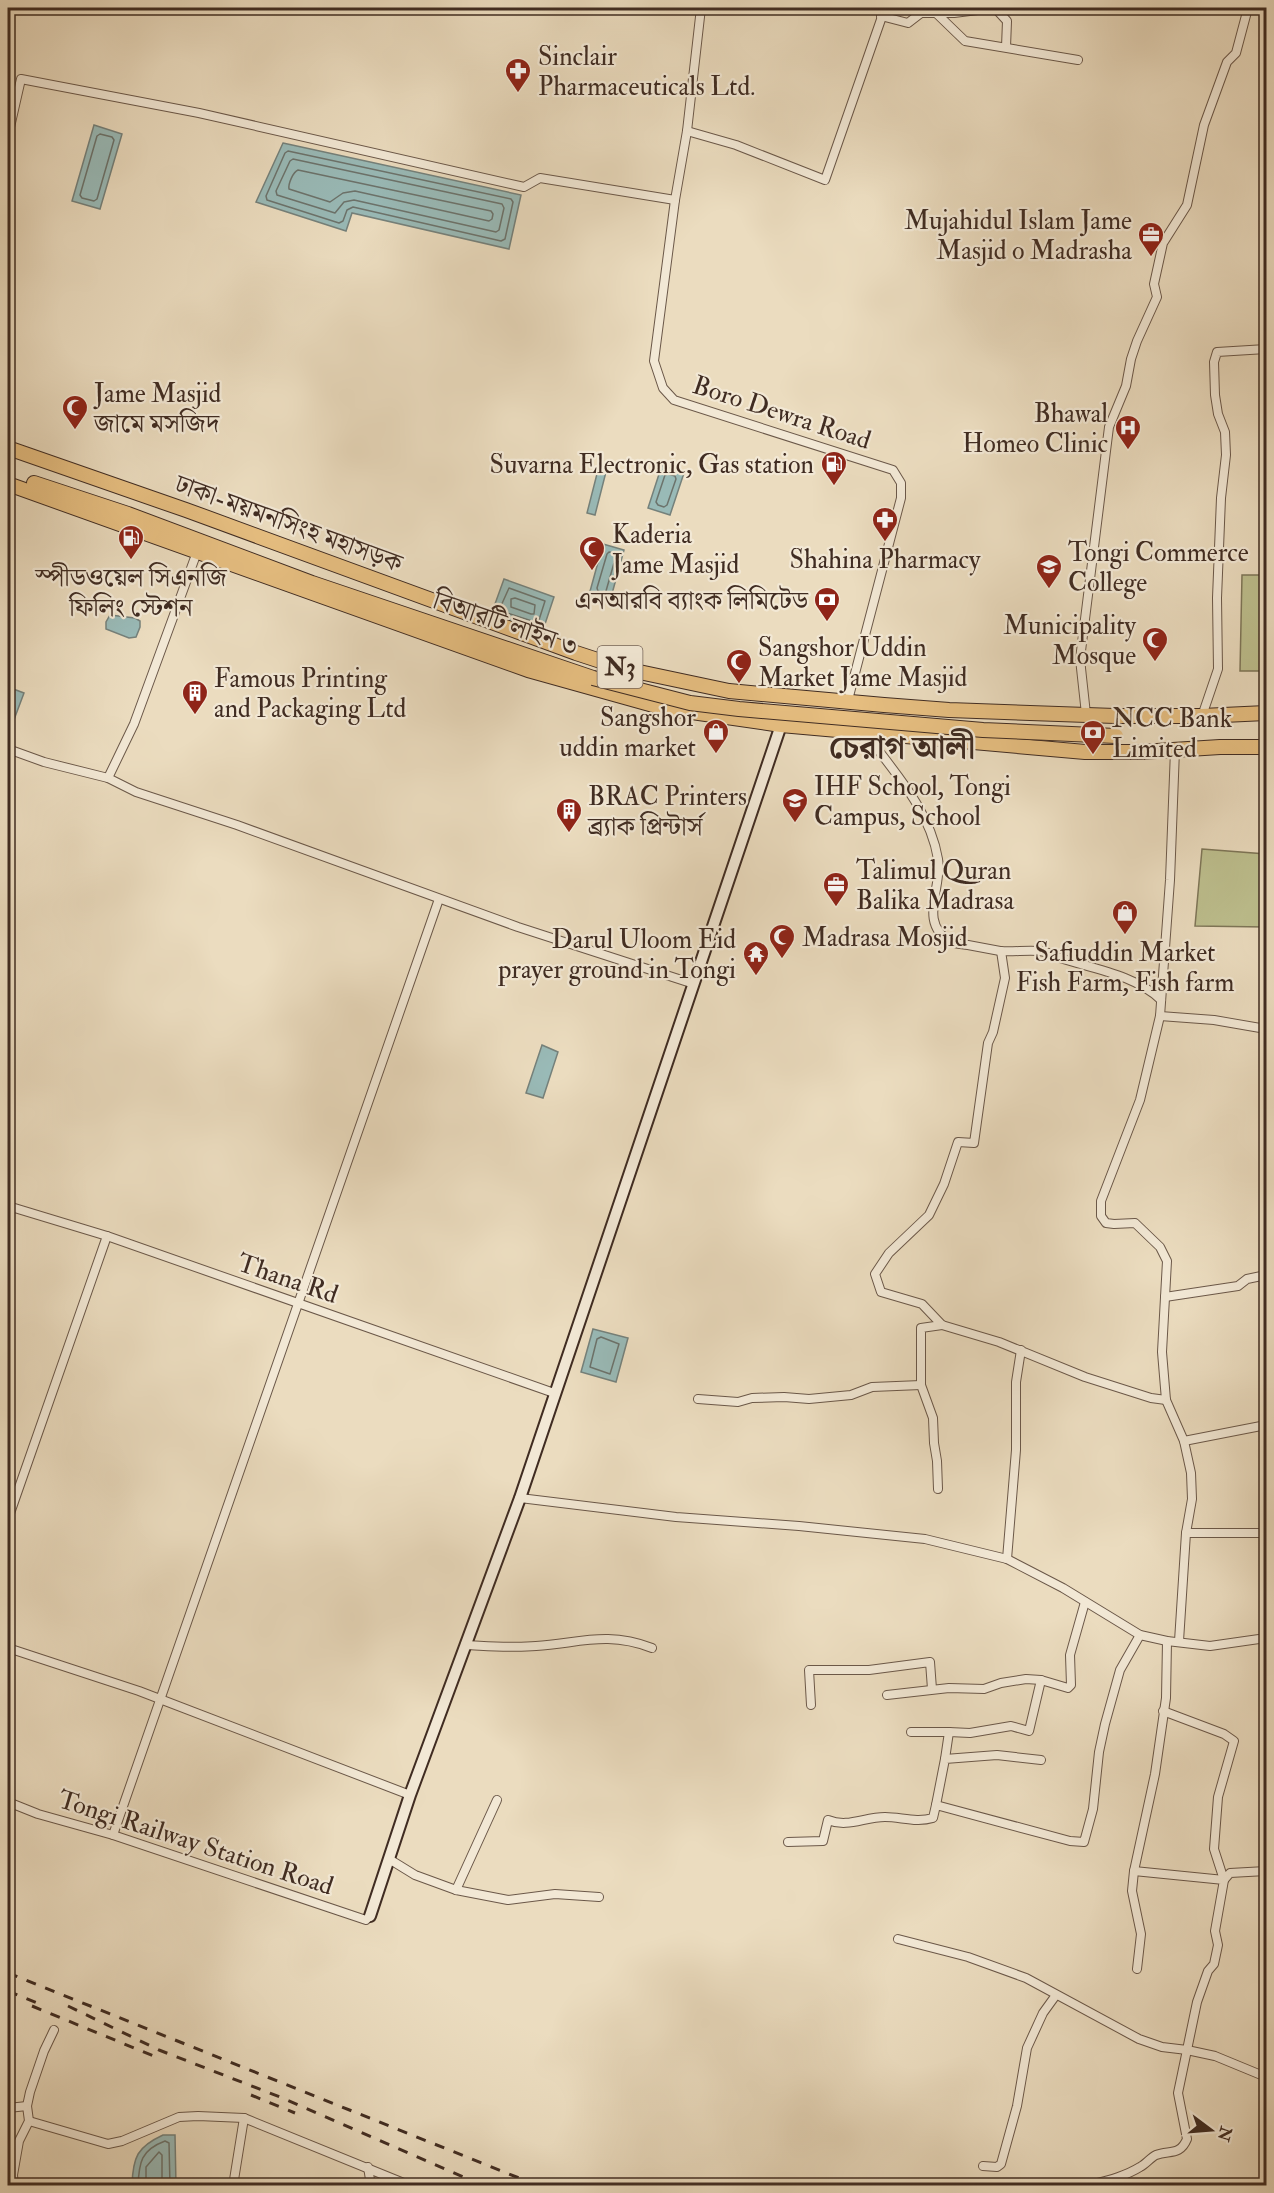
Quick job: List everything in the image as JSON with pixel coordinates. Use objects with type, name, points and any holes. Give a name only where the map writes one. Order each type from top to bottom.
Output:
[{"type":"highway","name":"ঢাকা-ময়মনসিংহ মহাসড়ক","points":[[8,448],[186,510],[576,653],[625,669],[729,691],[950,710],[1202,716],[1266,713]]},
{"type":"highway","name":"বিআরটি লাইন ৩","points":[[8,475],[128,514],[312,583],[593,678],[638,691],[690,703],[739,709],[983,730],[1116,736]]},
{"type":"highway","name":"N3","points":[[8,483],[528,670],[664,708],[781,725],[1085,752],[1266,747]]},
{"type":"street","name":"Boro Dewra Road","points":[[700,8],[687,131],[675,200],[654,361],[663,388],[674,400],[893,470],[901,483],[901,498],[848,700]]},
{"type":"street","points":[[687,131],[736,145],[825,180],[885,8]]},
{"type":"street","points":[[881,16],[908,23],[921,13],[954,13],[994,8],[1007,21],[1006,47]]},
{"type":"street","points":[[1086,714],[1080,659],[1109,427],[1126,386],[1137,341],[1156,297],[1154,284],[1163,243],[1187,205],[1204,125],[1227,62],[1236,53],[1248,8]]},
{"type":"street","points":[[936,13],[965,42],[1078,60]]},
{"type":"street","points":[[8,136],[21,80],[199,113],[524,187],[540,177],[675,200]]},
{"type":"street","points":[[1202,716],[1218,669],[1217,598],[1221,498],[1226,455],[1225,432],[1218,414],[1215,396],[1214,362],[1216,352],[1266,348]]},
{"type":"street","points":[[108,778],[135,724],[197,552]]},
{"type":"street","points":[[370,1916],[410,1795],[520,1498],[781,725]]},
{"type":"street","points":[[864,732],[918,805],[934,839],[940,873],[933,900],[932,920],[940,933],[952,942],[1001,951],[1047,951],[1057,957],[1136,982],[1161,1000]]},
{"type":"street","points":[[8,749],[44,762],[108,778],[136,792],[237,825],[518,927],[694,984]]},
{"type":"street","points":[[1174,750],[1170,880],[1160,1016],[1140,1100],[1101,1201],[1101,1216],[1106,1223],[1135,1223],[1160,1246],[1167,1262],[1168,1277],[1162,1352],[1166,1401],[1184,1442],[1191,1473],[1192,1499],[1186,1533],[1179,1641]]},
{"type":"street","points":[[113,1835],[439,899]]},
{"type":"street","points":[[942,1325],[922,1304],[881,1292],[875,1274],[889,1253],[929,1215],[944,1184],[958,1142],[974,1143],[988,1043],[993,1032],[1005,978],[1001,951]]},
{"type":"street","points":[[1160,1016],[1214,1020],[1266,1029]]},
{"type":"street","name":"Thana Rd","points":[[8,1206],[106,1236],[554,1393]]},
{"type":"street","points":[[8,1519],[106,1236]]},
{"type":"street","points":[[1165,1297],[1238,1286],[1247,1279],[1266,1275]]},
{"type":"street","points":[[938,1489],[933,1418],[921,1385],[921,1328],[942,1325],[1021,1350],[1085,1377],[1166,1401]]},
{"type":"street","points":[[1007,1559],[1016,1450],[1016,1382],[1021,1350]]},
{"type":"street","points":[[698,1399],[738,1402],[752,1398],[784,1396],[809,1399],[851,1395],[872,1387],[921,1385]]},
{"type":"street","points":[[1184,1442],[1266,1425]]},
{"type":"street","points":[[520,1498],[676,1517],[917,1538],[1007,1559],[1140,1635],[1210,1646],[1266,1638]]},
{"type":"street","points":[[1186,1533],[1266,1533]]},
{"type":"street","points":[[887,1695],[932,1689],[984,1689],[1018,1679],[1041,1680],[1070,1687],[1070,1655],[1085,1602]]},
{"type":"street","points":[[936,1805],[1070,1841],[1083,1842],[1093,1809],[1099,1752],[1105,1724],[1120,1670],[1140,1635]]},
{"type":"street","points":[[465,1645],[536,1646],[579,1640],[618,1639],[634,1641],[652,1648]]},
{"type":"street","points":[[1137,1969],[1141,1934],[1132,1891],[1134,1871],[1155,1774],[1166,1698],[1167,1641]]},
{"type":"street","points":[[8,1648],[160,1699],[410,1795]]},
{"type":"street","points":[[811,1705],[809,1670],[869,1670],[930,1662],[932,1689]]},
{"type":"street","points":[[911,1732],[970,1733],[1011,1726],[1029,1731],[1041,1680]]},
{"type":"street","points":[[1086,2186],[1125,2174],[1155,2156],[1178,2152],[1187,2139],[1178,2093],[1197,2002],[1208,1971],[1214,1964],[1218,1945],[1215,1931],[1224,1880],[1214,1849],[1218,1797],[1234,1741],[1224,1734],[1163,1711]]},
{"type":"street","points":[[788,1842],[823,1841],[828,1820],[837,1824],[884,1817],[923,1821],[933,1818],[949,1732]]},
{"type":"street","points":[[945,1759],[997,1755],[1041,1760]]},
{"type":"street","points":[[456,1890],[497,1800]]},
{"type":"street","name":"Tongi Railway Station Road","points":[[8,1802],[38,1814],[113,1835],[366,1920],[370,1916]]},
{"type":"street","points":[[389,1859],[415,1875],[456,1890],[508,1900],[555,1894],[599,1897]]},
{"type":"street","points":[[1134,1871],[1224,1880]]},
{"type":"street","points":[[1224,1880],[1230,1873],[1266,1871]]},
{"type":"street","points":[[898,1939],[1003,1969],[1026,1978],[1139,2038],[1162,2047],[1215,2056],[1266,2077]]},
{"type":"street","points":[[983,2166],[997,2167],[1001,2164],[1017,2106],[1027,2048],[1043,2013],[1056,1995]]},
{"type":"street","points":[[14,2186],[13,2175],[20,2141],[28,2121],[27,2106],[36,2074],[54,2030]]},
{"type":"street","points":[[8,2108],[27,2106]]},
{"type":"street","points":[[28,2121],[108,2144],[122,2141],[179,2117],[244,2118],[411,2186]]},
{"type":"street","points":[[233,2186],[244,2118]]},
{"type":"street","points":[[368,2167],[371,2186]]},
{"type":"green space","points":[[1242,575],[1266,575],[1266,671],[1240,671]]},
{"type":"green space","points":[[1202,849],[1266,854],[1266,927],[1195,926]]},
{"type":"water","points":[[94,125],[122,134],[100,209],[72,201]]},
{"type":"water","points":[[283,143],[521,195],[509,249],[352,213],[346,231],[256,202]]},
{"type":"water","points":[[662,465],[684,473],[670,515],[648,508]]},
{"type":"water","points":[[599,466],[607,468],[595,515],[587,513]]},
{"type":"water","points":[[603,544],[624,550],[610,601],[589,595]]},
{"type":"water","points":[[504,579],[554,597],[542,633],[491,615]]},
{"type":"water","points":[[110,615],[135,618],[140,621],[136,637],[129,638],[106,629],[106,622]]},
{"type":"water","points":[[8,687],[24,693],[12,725],[8,723]]},
{"type":"water","points":[[542,1045],[558,1052],[543,1098],[526,1093]]},
{"type":"water","points":[[593,1329],[628,1338],[616,1382],[581,1372]]},
{"type":"water","points":[[163,2135],[175,2135],[176,2185],[132,2185],[135,2160],[138,2154],[147,2144]]},
{"type":"railway","points":[[8,1973],[539,2186]]},
{"type":"railway","points":[[8,1991],[42,2005]]},
{"type":"railway","points":[[32,2006],[156,2057]]},
{"type":"railway","points":[[68,2006],[159,2050],[280,2097],[484,2186]]},
{"type":"railway","points":[[251,2095],[295,2113]]},
{"type":"place","name":"Sinclair Pharmaceuticals Ltd.","points":[[518,94]]},
{"type":"place","name":"Mujahidul Islam Jame Masjid o Madrasha","points":[[1151,258]]},
{"type":"place","name":"Jame Masjid জামে মসজিদ","points":[[75,431]]},
{"type":"place","name":"Bhawal Homeo Clinic","points":[[1128,451]]},
{"type":"place","name":"Suvarna Electronic, Gas station","points":[[834,487]]},
{"type":"place","name":"Shahina Pharmacy","points":[[885,543]]},
{"type":"place","name":"স্পীডওয়েল সিএনজি ফিলিং স্টেশন","points":[[131,561]]},
{"type":"place","name":"Kaderia Jame Masjid","points":[[592,572]]},
{"type":"place","name":"Tongi Commerce College","points":[[1049,590]]},
{"type":"place","name":"এনআরবি ব্যাংক লিমিটেড","points":[[827,623]]},
{"type":"place","name":"Municipality Mosque","points":[[1155,663]]},
{"type":"place","name":"Sangshor Uddin Market Jame Masjid","points":[[739,685]]},
{"type":"place","name":"Famous Printing and Packaging Ltd","points":[[195,716]]},
{"type":"place","name":"Sangshor uddin market","points":[[716,755]]},
{"type":"place","name":"NCC Bank Limited","points":[[1093,756]]},
{"type":"place","name":"IHF School, Tongi Campus, School","points":[[795,824]]},
{"type":"place","name":"BRAC Printers ব্র্যাক প্রিন্টার্স","points":[[569,834]]},
{"type":"place","name":"Talimul Quran Balika Madrasa","points":[[836,908]]},
{"type":"place","name":"Safiuddin Market Fish Farm, Fish farm","points":[[1125,936]]},
{"type":"place","name":"Madrasa Mosjid","points":[[782,960]]},
{"type":"place","name":"Darul Uloom Eid prayer ground in Tongi","points":[[756,977]]},
{"type":"district","name":"চেরাগ আলী","points":[[902,747]]}]
